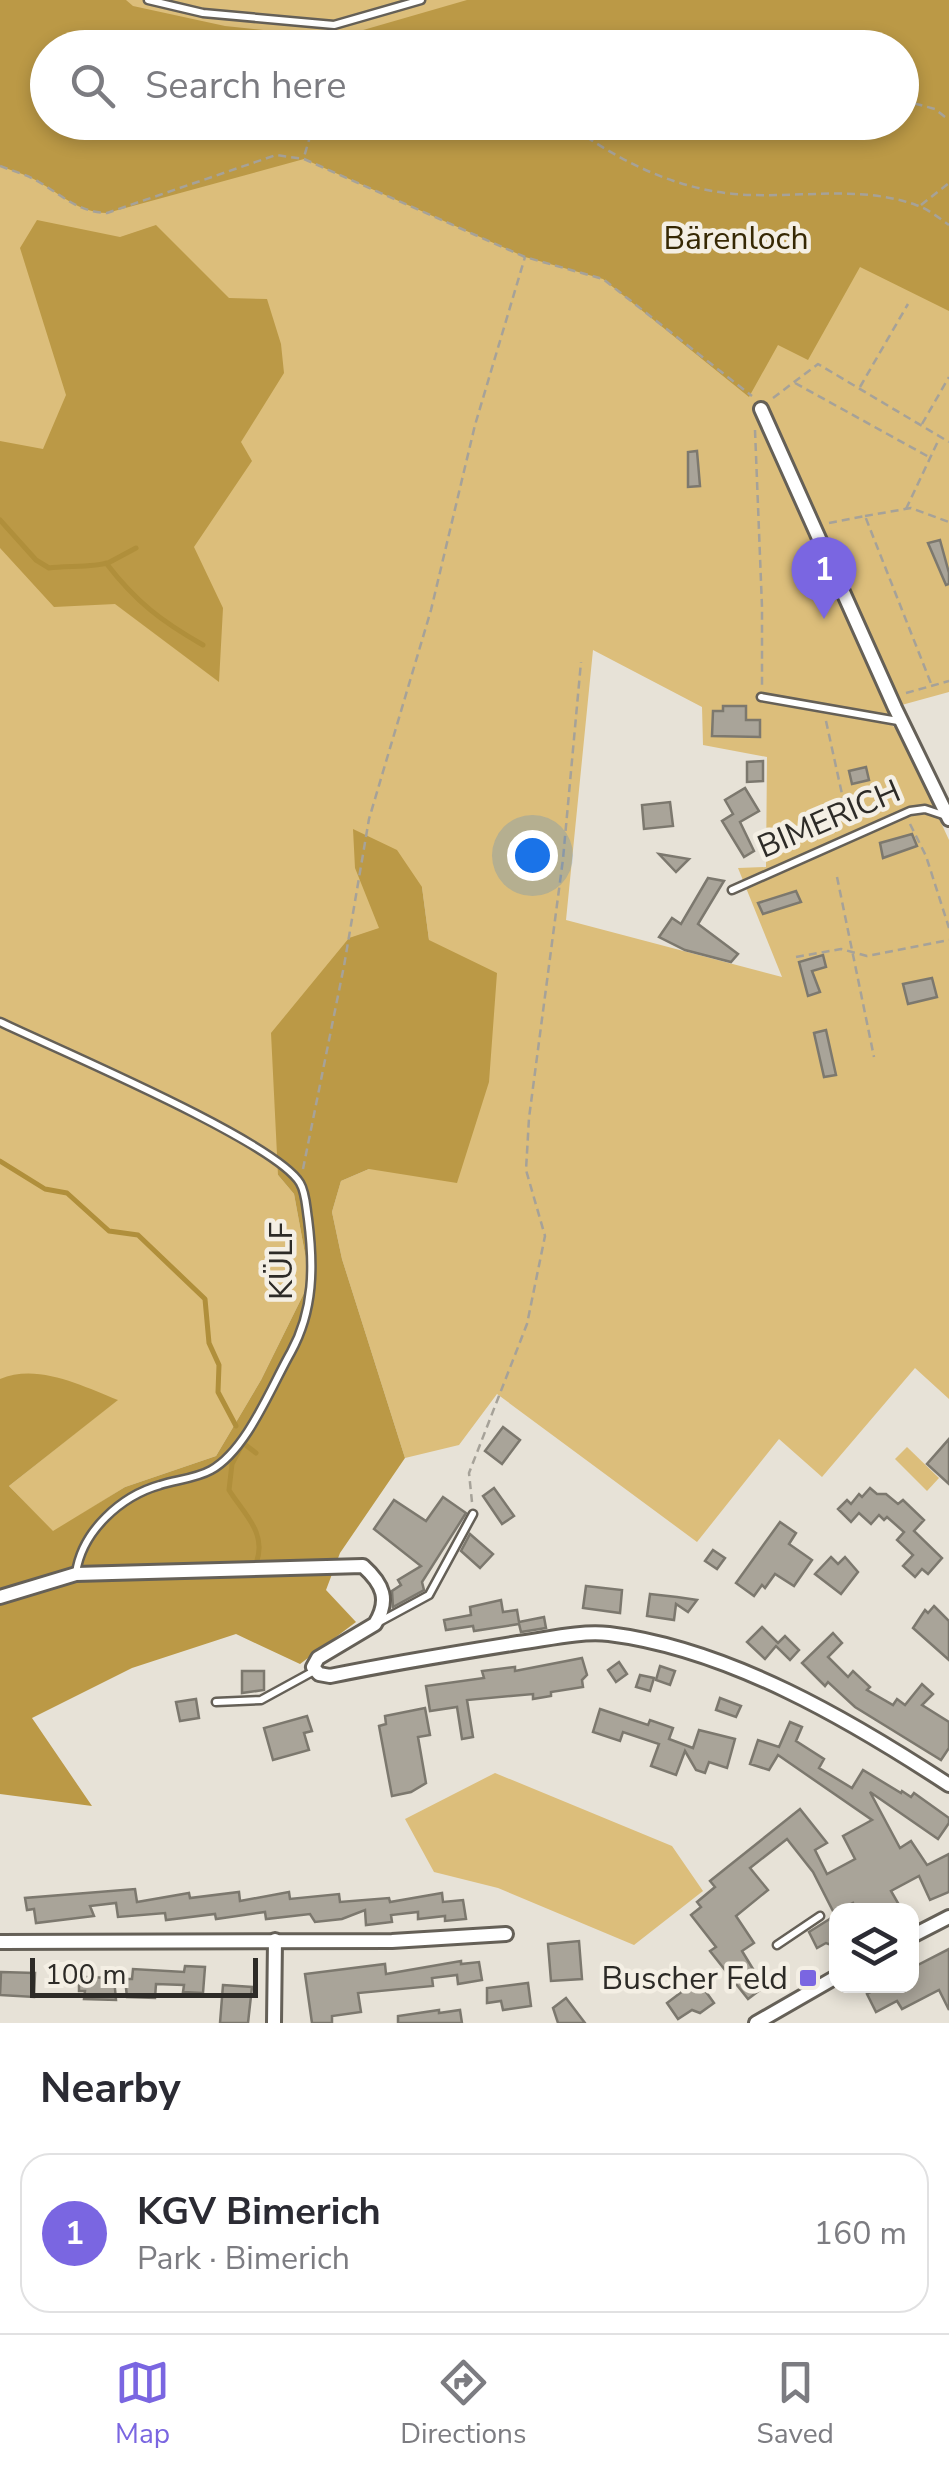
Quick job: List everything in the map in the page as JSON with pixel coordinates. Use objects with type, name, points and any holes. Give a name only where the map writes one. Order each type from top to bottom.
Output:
[{"type":"street","name":"BIMERICH","points":[[761,409],[948,818]]},
{"type":"street","points":[[0,1597],[76,1574],[364,1566],[382,1588],[384,1604],[375,1624],[318,1658],[314,1670],[324,1676],[431,1656],[584,1634],[609,1634],[689,1652],[776,1687],[846,1720],[949,1785]]},
{"type":"street","points":[[919,1932],[949,1916]]},
{"type":"street","points":[[0,1942],[392,1940],[506,1934]]},
{"type":"street","points":[[274,2023],[276,1940]]},
{"type":"street","points":[[756,2023],[829,1980]]},
{"type":"lane","points":[[148,0],[203,13],[334,25],[421,0]]},
{"type":"lane","points":[[762,698],[901,722]]},
{"type":"lane","name":"BIMERICH","points":[[732,890],[905,814],[924,809],[948,818]]},
{"type":"lane","name":"KÜLF","points":[[0,1022],[265,1154],[298,1179],[306,1203],[312,1251],[311,1302],[298,1338],[237,1448],[210,1471],[154,1486],[126,1499],[94,1530],[78,1556],[76,1574]]},
{"type":"lane","points":[[375,1624],[429,1596],[474,1514]]},
{"type":"lane","points":[[216,1702],[261,1700],[314,1670]]},
{"type":"lane","points":[[777,1945],[820,1916]]},
{"type":"path","points":[[919,105],[935,109],[949,120]]},
{"type":"path","points":[[304,158],[309,140]]},
{"type":"path","points":[[594,140],[642,170],[705,190],[753,195],[864,196],[920,206],[949,225]]},
{"type":"path","points":[[0,166],[38,181],[74,206],[107,213],[276,155],[304,158],[525,257],[603,280],[751,394],[761,409]]},
{"type":"path","points":[[920,206],[949,183]]},
{"type":"path","points":[[298,1179],[306,1160],[369,819],[431,610],[474,425],[525,257]]},
{"type":"path","points":[[859,388],[908,304]]},
{"type":"path","points":[[762,698],[754,425],[761,409],[818,364],[949,442]]},
{"type":"path","points":[[921,425],[949,378]]},
{"type":"path","points":[[793,382],[929,457]]},
{"type":"path","points":[[906,510],[940,436]]},
{"type":"path","points":[[813,526],[906,510],[927,512],[949,522]]},
{"type":"path","points":[[865,516],[932,686]]},
{"type":"path","points":[[474,1514],[469,1473],[527,1324],[546,1236],[526,1170],[529,1118],[564,858],[581,662]]},
{"type":"path","points":[[890,697],[949,681]]},
{"type":"path","points":[[824,707],[851,837]]},
{"type":"path","points":[[905,814],[926,856],[949,928]]},
{"type":"path","points":[[838,877],[874,1057]]},
{"type":"path","points":[[796,957],[841,949],[867,956],[949,940]]},
{"type":"green space","points":[[0,0],[949,0],[949,692],[898,706],[886,715],[886,722],[898,729],[949,840],[949,1399],[915,1368],[822,1477],[779,1439],[697,1542],[497,1394],[459,1445],[405,1458],[342,1259],[332,1212],[341,1181],[369,1169],[429,940],[422,887],[380,928],[278,1175],[294,1194],[310,1281],[261,1380],[216,1456],[125,1487],[53,1532],[9,1486],[117,1400],[0,1379]],"holes":[[[593,650],[702,707],[703,745],[767,757],[766,867],[738,868],[782,977],[566,920]]]},
{"type":"green space","name":"Bärenloch","points":[[0,0],[126,0],[133,6],[263,30],[30,30],[30,140],[919,140],[919,30],[363,30],[467,0],[949,0],[949,311],[860,267],[808,360],[778,345],[749,397],[603,279],[525,257],[304,159],[107,213],[88,210],[35,180],[0,166]]},
{"type":"green space","points":[[37,220],[120,237],[156,225],[229,298],[267,299],[281,344],[284,373],[241,442],[252,461],[194,547],[223,608],[219,682],[115,604],[54,607],[0,548],[0,441],[43,449],[66,395],[20,248]]},
{"type":"green space","points":[[353,829],[397,850],[422,887],[429,940],[497,973],[489,1082],[457,1183],[369,1169],[341,1181],[332,1212],[342,1259],[405,1458],[340,1553],[326,1590],[356,1622],[300,1664],[236,1634],[132,1668],[32,1718],[92,1806],[0,1794],[0,1379],[45,1375],[118,1400],[9,1486],[53,1531],[125,1487],[216,1456],[261,1380],[310,1281],[294,1194],[278,1175],[271,1033],[349,938],[379,928],[355,868]]},
{"type":"green space","points":[[907,1447],[939,1478],[927,1491],[895,1459]]},
{"type":"green space","points":[[495,1773],[672,1846],[703,1891],[634,1945],[498,1888],[434,1872],[405,1819]]},
{"type":"building","points":[[697,451],[700,486],[688,487],[688,452]]},
{"type":"building","points":[[940,540],[949,573],[946,585],[928,543]]},
{"type":"building","points":[[723,706],[746,706],[746,720],[760,720],[760,737],[712,736],[713,711],[723,711]]},
{"type":"building","points":[[763,761],[763,781],[747,782],[747,762]]},
{"type":"building","points":[[866,767],[869,780],[852,784],[849,771]]},
{"type":"building","points":[[745,788],[759,811],[740,822],[754,851],[744,857],[722,821],[733,814],[725,800]]},
{"type":"building","points":[[670,802],[673,826],[644,829],[642,805]]},
{"type":"building","points":[[912,834],[917,846],[883,858],[880,843]]},
{"type":"building","points":[[659,854],[689,859],[676,872]]},
{"type":"building","points":[[708,878],[724,881],[698,924],[738,954],[731,962],[685,950],[659,937],[672,918],[681,924]]},
{"type":"building","points":[[796,891],[801,902],[763,914],[758,903]]},
{"type":"building","points":[[823,955],[826,967],[812,971],[820,992],[808,996],[799,962]]},
{"type":"building","points":[[932,978],[937,997],[908,1004],[903,984]]},
{"type":"building","points":[[826,1030],[836,1075],[824,1077],[814,1033]]},
{"type":"building","points":[[503,1427],[520,1440],[502,1464],[485,1451]]},
{"type":"building","points":[[949,1439],[949,1484],[927,1464]]},
{"type":"building","points":[[494,1488],[514,1516],[502,1524],[483,1496]]},
{"type":"building","points":[[870,1488],[898,1504],[903,1500],[924,1520],[914,1531],[942,1558],[928,1574],[922,1569],[915,1577],[903,1566],[913,1555],[897,1540],[904,1532],[887,1517],[884,1520],[879,1515],[871,1524],[859,1513],[851,1522],[838,1509],[847,1500],[851,1504],[859,1494],[862,1497]]},
{"type":"building","points":[[443,1497],[466,1513],[422,1582],[424,1590],[393,1607],[392,1591],[401,1585],[398,1580],[421,1566],[374,1529],[394,1500],[426,1521]]},
{"type":"building","points":[[780,1522],[796,1533],[789,1544],[812,1560],[794,1586],[775,1574],[754,1596],[736,1583]]},
{"type":"building","points":[[470,1534],[493,1554],[480,1568],[461,1551]]},
{"type":"building","points":[[713,1550],[725,1558],[717,1569],[705,1561]]},
{"type":"building","points":[[831,1557],[838,1564],[845,1557],[858,1572],[841,1594],[815,1574]]},
{"type":"building","points":[[586,1586],[622,1590],[620,1613],[583,1608]]},
{"type":"building","points":[[650,1594],[697,1600],[688,1612],[676,1604],[674,1620],[647,1616]]},
{"type":"building","points":[[501,1600],[503,1612],[517,1610],[519,1622],[544,1617],[546,1628],[521,1632],[519,1624],[474,1631],[473,1626],[446,1630],[444,1620],[471,1615],[470,1607]]},
{"type":"building","points":[[934,1606],[949,1621],[949,1660],[913,1628],[925,1610],[928,1613]]},
{"type":"building","points":[[762,1627],[778,1643],[785,1636],[799,1650],[790,1660],[776,1646],[765,1659],[747,1642]]},
{"type":"building","points":[[833,1633],[842,1643],[828,1657],[848,1677],[853,1671],[870,1687],[867,1690],[893,1705],[897,1699],[905,1705],[922,1684],[933,1694],[922,1705],[949,1722],[949,1748],[941,1760],[855,1707],[828,1682],[825,1686],[802,1663]]},
{"type":"building","points":[[582,1658],[587,1675],[582,1680],[583,1687],[533,1699],[533,1694],[467,1700],[473,1737],[462,1739],[457,1707],[430,1711],[426,1686],[484,1678],[482,1671],[515,1667],[515,1671]]},
{"type":"building","points":[[619,1662],[627,1674],[616,1682],[608,1670]]},
{"type":"building","points":[[660,1666],[675,1671],[670,1685],[656,1680]]},
{"type":"building","points":[[242,1671],[264,1671],[264,1690],[242,1693]]},
{"type":"building","points":[[640,1675],[654,1678],[650,1691],[636,1687]]},
{"type":"building","points":[[720,1698],[741,1706],[736,1717],[716,1710]]},
{"type":"building","points":[[196,1699],[199,1718],[180,1721],[176,1702]]},
{"type":"building","points":[[425,1708],[430,1735],[418,1737],[426,1783],[411,1792],[392,1796],[379,1726],[386,1724],[385,1716]]},
{"type":"building","points":[[600,1709],[648,1725],[650,1720],[673,1728],[669,1739],[693,1748],[699,1730],[735,1739],[727,1768],[709,1762],[705,1773],[696,1770],[685,1751],[676,1775],[651,1766],[659,1744],[623,1732],[620,1741],[593,1732]]},
{"type":"building","points":[[307,1716],[312,1731],[304,1733],[309,1750],[273,1760],[264,1728]]},
{"type":"building","points":[[790,1722],[802,1727],[796,1741],[824,1759],[819,1768],[852,1788],[863,1770],[901,1793],[911,1797],[914,1793],[949,1818],[938,1839],[870,1792],[900,1848],[911,1841],[927,1865],[949,1854],[949,1892],[930,1900],[919,1876],[891,1891],[898,1903],[829,1903],[813,1872],[787,1839],[750,1868],[768,1890],[736,1916],[754,1943],[742,1951],[764,1987],[748,1999],[710,1951],[716,1947],[691,1915],[701,1907],[697,1902],[715,1887],[710,1881],[800,1809],[827,1843],[815,1850],[827,1874],[855,1859],[843,1836],[872,1820],[778,1755],[769,1770],[750,1764],[758,1740],[779,1747]]},
{"type":"building","points":[[135,1889],[137,1902],[189,1893],[190,1898],[239,1892],[240,1901],[289,1892],[290,1899],[339,1894],[340,1902],[389,1898],[390,1902],[442,1893],[443,1902],[463,1900],[466,1919],[418,1919],[418,1912],[391,1915],[392,1922],[366,1925],[365,1910],[342,1919],[315,1922],[310,1914],[266,1919],[265,1912],[216,1919],[215,1914],[166,1920],[165,1913],[118,1917],[116,1903],[90,1906],[94,1916],[36,1923],[34,1909],[27,1910],[25,1898]]},
{"type":"building","points":[[829,1919],[829,1944],[817,1948],[809,1932]]},
{"type":"building","points":[[579,1941],[582,1979],[551,1981],[548,1944]]},
{"type":"building","points":[[949,1949],[949,2010],[939,1990],[902,2009],[897,2001],[876,2012],[869,1993],[919,1993],[919,1964]]},
{"type":"building","points":[[461,1961],[479,1962],[482,1980],[458,1984],[457,1975],[432,1978],[433,1986],[358,1993],[361,2012],[332,2016],[332,2023],[312,2023],[305,1974],[385,1964],[386,1974]]},
{"type":"building","points":[[185,1966],[205,1967],[203,1993],[183,1992],[184,1985],[156,1984],[155,1998],[127,1997],[125,1979],[132,1979],[133,1969],[184,1972]]},
{"type":"building","points":[[1,1972],[35,1973],[34,1997],[0,1995]]},
{"type":"building","points":[[79,1978],[114,1978],[116,2000],[84,1999],[85,1991],[79,1991]]},
{"type":"building","points":[[528,1983],[531,2006],[503,2010],[501,2001],[487,2003],[487,1988]]},
{"type":"building","points":[[692,1984],[695,1989],[701,1985],[714,2003],[700,2013],[692,2010],[678,2019],[667,2003]]},
{"type":"building","points":[[223,1985],[252,1987],[248,2023],[220,2023]]},
{"type":"building","points":[[566,1998],[585,2023],[558,2023],[553,2008]]},
{"type":"building","points":[[460,2010],[462,2023],[398,2023],[398,2016]]},
{"type":"waterway","points":[[0,520],[36,560],[49,568],[106,563],[150,610],[203,645]]},
{"type":"waterway","points":[[108,563],[136,548]]},
{"type":"waterway","points":[[0,1161],[45,1189],[67,1193],[109,1231],[138,1235],[205,1299],[209,1343],[219,1365],[218,1392],[236,1426]]},
{"type":"waterway","points":[[256,1453],[243,1443],[232,1464],[229,1490],[256,1533],[256,1563]]},
{"type":"place","name":"KGV Bimerich","points":[[824,619]]},
{"type":"place","name":"Buscher Feld","points":[[808,1978]]}]
